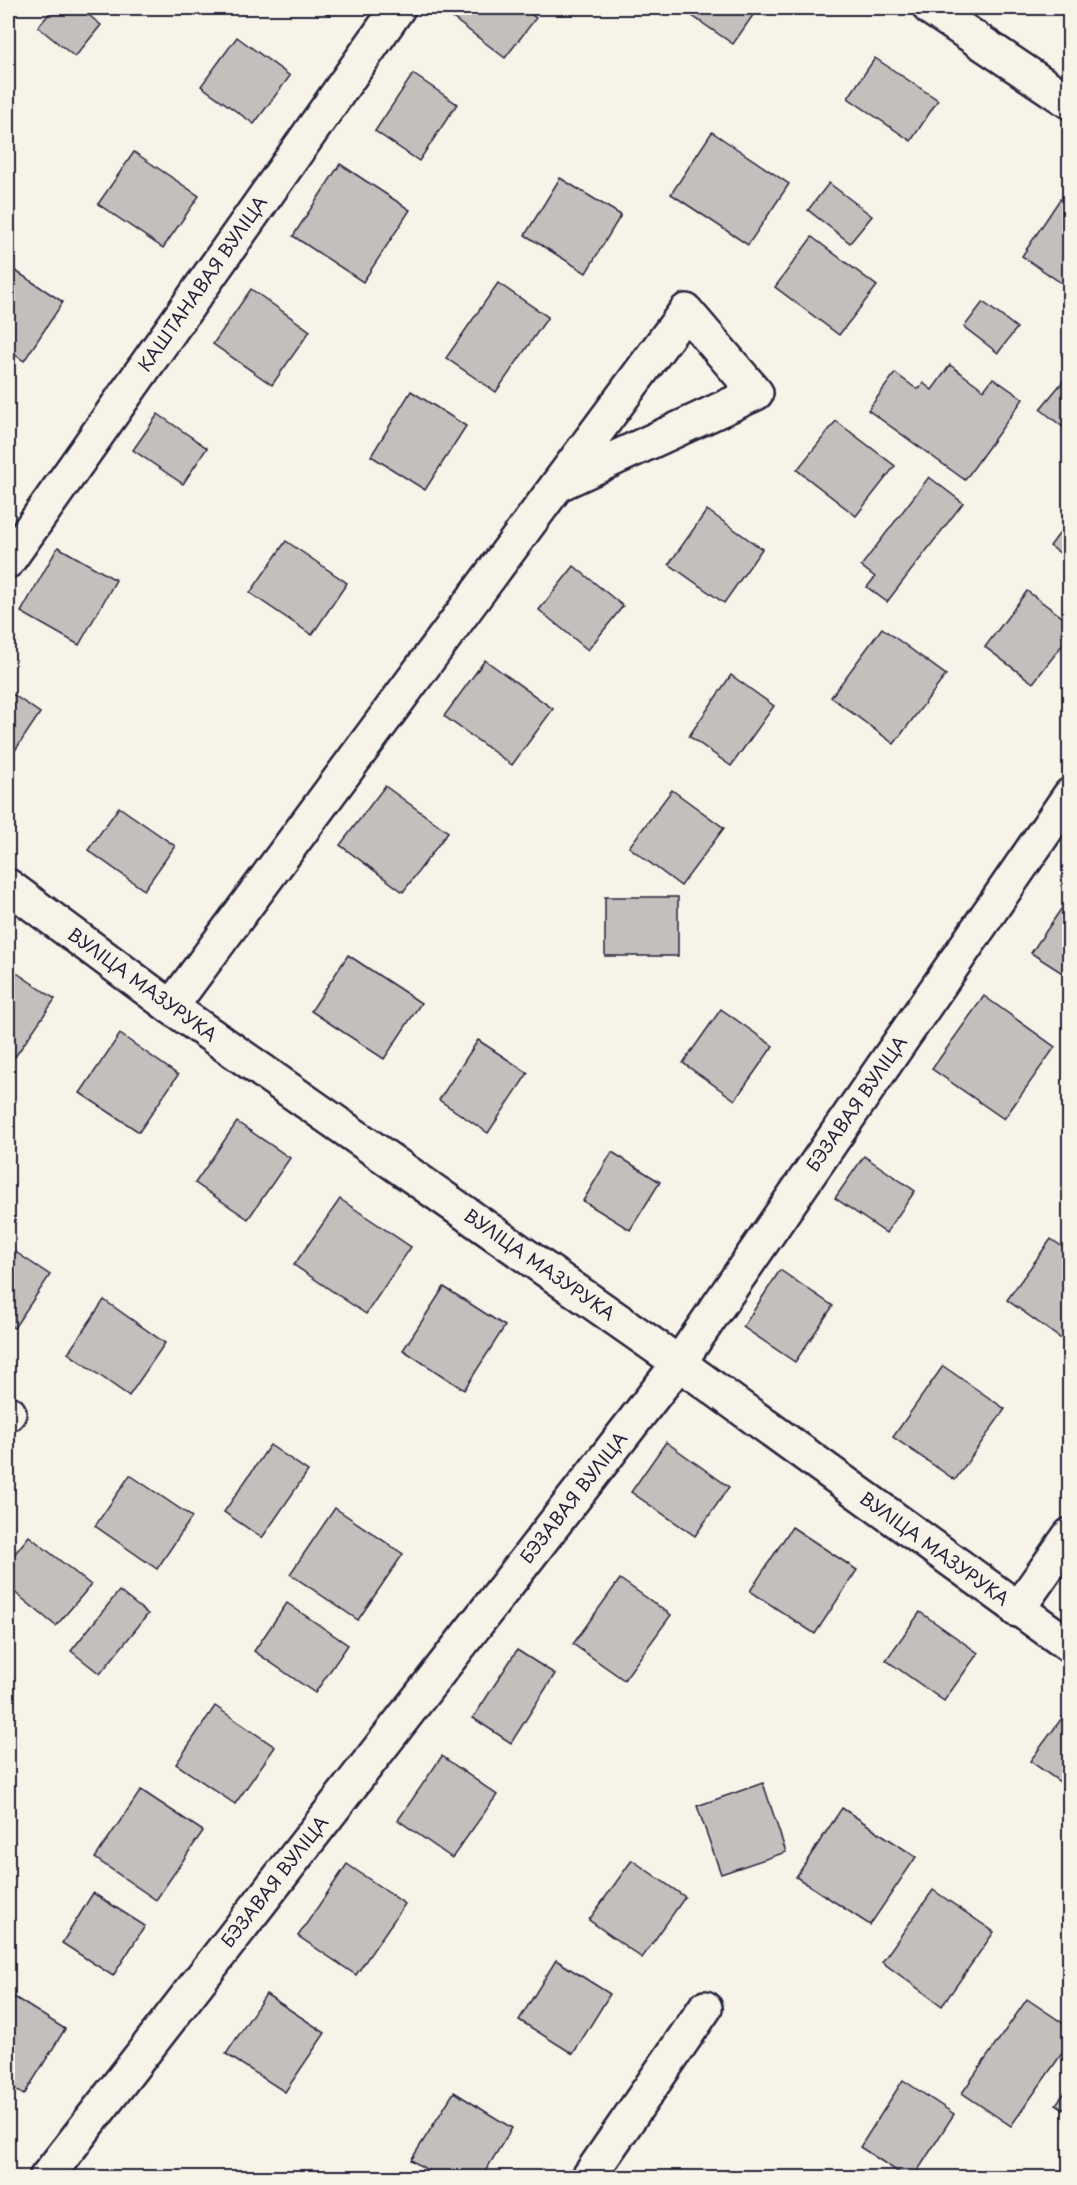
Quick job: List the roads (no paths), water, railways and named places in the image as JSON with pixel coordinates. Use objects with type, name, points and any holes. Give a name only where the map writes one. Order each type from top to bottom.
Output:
[{"type":"street","name":"КАШТАНАВАЯ ВУЛІЦА","points":[[8,561],[398,8]]},
{"type":"street","points":[[930,8],[1070,102]]},
{"type":"street","points":[[171,1007],[686,311],[756,393],[559,484]]},
{"type":"street","name":"БЭЗАВАЯ ВУЛІЦА","points":[[46,2178],[679,1363],[1070,795]]},
{"type":"street","name":"ВУЛІЦА МАЗУРУКА","points":[[8,886],[171,1007],[679,1363],[1017,1610],[1070,1646]]},
{"type":"street","points":[[1017,1610],[1070,1535]]},
{"type":"street","points":[[588,2178],[705,2008]]}]
